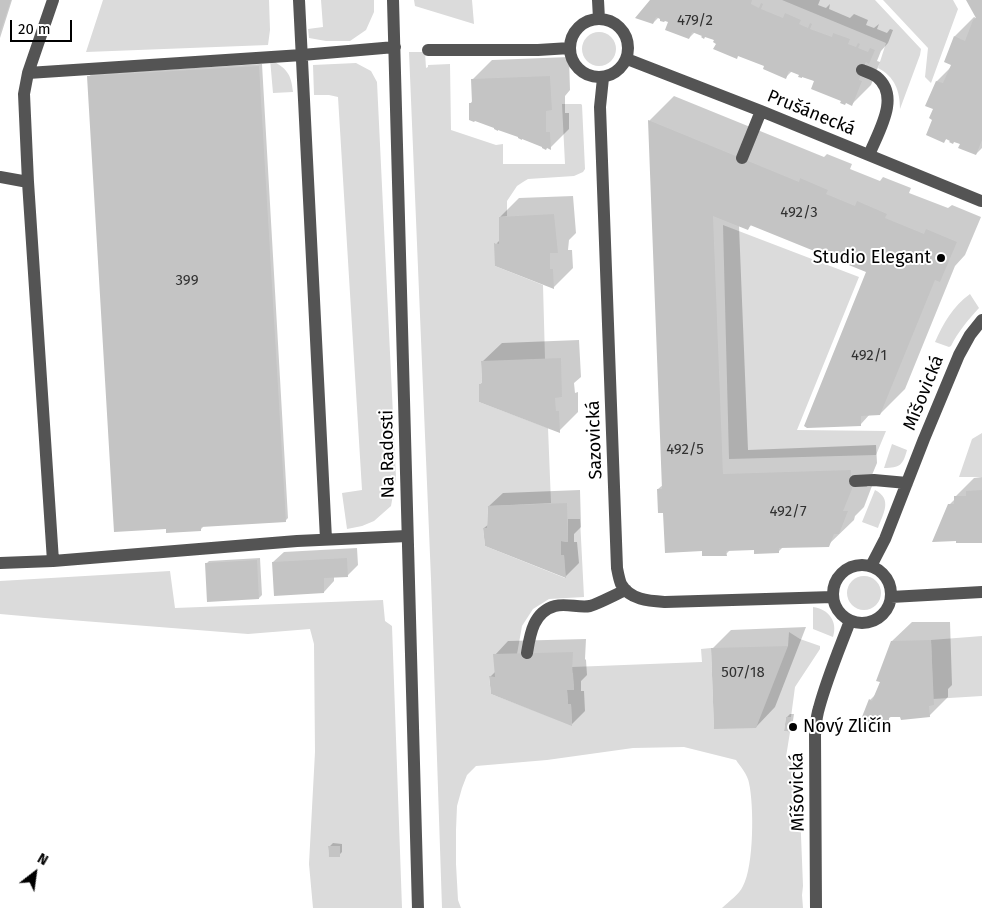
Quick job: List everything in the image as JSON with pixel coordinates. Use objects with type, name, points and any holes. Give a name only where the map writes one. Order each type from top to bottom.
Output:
[{"type":"street","points":[[53,0],[28,72],[24,94],[53,561]]},
{"type":"street","points":[[299,0],[326,539]]},
{"type":"street","name":"Na Radosti","points":[[393,0],[418,908]]},
{"type":"street","points":[[598,0],[599,19]]},
{"type":"street","points":[[599,19],[617,25],[624,32],[629,50],[623,66],[617,72],[603,78],[593,77],[577,67],[572,58],[570,48],[576,31],[582,25],[599,19]]},
{"type":"street","points":[[28,72],[302,55],[395,47]]},
{"type":"street","points":[[428,50],[538,50],[570,48]]},
{"type":"street","name":"Prušánecká","points":[[627,59],[761,111],[981,201]]},
{"type":"street","points":[[862,70],[875,76],[884,86],[888,95],[888,106],[885,116],[869,155]]},
{"type":"street","name":"Sazovická","points":[[603,78],[600,107],[617,568],[621,583],[626,590]]},
{"type":"street","points":[[742,158],[761,111]]},
{"type":"street","points":[[0,177],[28,182]]},
{"type":"street","name":"Míšovická","points":[[871,566],[885,539],[959,355],[970,334],[982,320]]},
{"type":"street","points":[[854,481],[874,480],[907,483]]},
{"type":"street","points":[[0,564],[326,539],[407,536]]},
{"type":"street","points":[[852,566],[871,566],[880,571],[886,578],[890,587],[891,597],[889,606],[877,619],[859,623],[850,621],[838,612],[834,604],[833,587],[837,578],[852,566]]},
{"type":"street","points":[[527,653],[530,633],[539,616],[546,610],[555,606],[589,606],[626,590],[644,600],[665,602],[833,597]]},
{"type":"street","points":[[891,597],[982,592]]},
{"type":"street","name":"Míšovická","points":[[816,908],[815,735],[818,710],[850,621]]},
{"type":"shaded area","points":[[103,0],[269,0],[270,30],[268,45],[86,52]]},
{"type":"shaded area","points":[[321,0],[374,0],[374,12],[366,30],[350,41],[326,41],[309,38],[308,29],[323,27]]},
{"type":"shaded area","points":[[414,0],[472,0],[474,24],[415,6]]},
{"type":"shaded area","points":[[782,0],[875,0],[921,49],[900,109],[898,90],[889,76],[878,68],[886,43]]},
{"type":"shaded area","points":[[883,0],[953,0],[958,9],[931,83],[925,77],[928,48]]},
{"type":"shaded area","points":[[599,32],[611,37],[616,49],[611,61],[599,66],[587,61],[582,49],[587,37]]},
{"type":"shaded area","points":[[409,52],[425,52],[426,68],[428,65],[450,64],[451,130],[496,145],[503,144],[503,164],[565,164],[562,104],[582,105],[585,169],[574,176],[528,179],[517,186],[507,201],[507,216],[499,217],[499,244],[495,243],[495,266],[543,285],[545,359],[481,362],[482,384],[479,385],[479,402],[548,428],[551,503],[488,506],[487,528],[483,528],[485,546],[565,578],[564,555],[561,555],[561,541],[568,542],[568,519],[580,519],[584,597],[549,599],[533,609],[522,626],[517,654],[495,677],[489,677],[491,694],[572,725],[571,704],[568,704],[567,690],[574,690],[572,667],[702,662],[701,649],[711,648],[714,728],[788,646],[789,632],[800,639],[820,646],[820,649],[795,687],[791,717],[786,717],[784,731],[790,732],[786,757],[795,758],[796,777],[799,785],[803,908],[722,908],[741,889],[747,877],[752,835],[751,793],[748,780],[736,760],[684,747],[633,748],[547,760],[476,766],[467,775],[457,806],[456,864],[458,900],[461,908],[442,908],[431,579]]},
{"type":"shaded area","points":[[270,59],[287,72],[291,80],[293,92],[273,93]]},
{"type":"shaded area","points":[[356,63],[371,71],[377,82],[396,478],[391,506],[374,521],[347,529],[342,493],[362,490],[338,97],[314,95],[313,65]]},
{"type":"shaded area","points":[[723,225],[859,277],[797,430],[886,431],[876,455],[729,459]]},
{"type":"shaded area","points":[[970,294],[979,308],[951,346],[935,342],[949,316],[958,304]]},
{"type":"shaded area","points":[[982,433],[982,477],[959,477],[972,439]]},
{"type":"shaded area","points":[[892,444],[907,450],[906,455],[900,465],[884,468]]},
{"type":"shaded area","points":[[875,490],[881,494],[885,502],[884,512],[878,528],[862,522]]},
{"type":"shaded area","points":[[170,571],[175,608],[383,600],[385,621],[392,626],[402,908],[313,908],[309,864],[315,752],[314,644],[310,629],[248,634],[0,614],[0,581]],"holes":[[[328,846],[340,846],[340,856],[329,856]]]},
{"type":"shaded area","points":[[864,576],[876,581],[881,593],[876,605],[864,610],[852,605],[847,593],[852,581]]},
{"type":"shaded area","points":[[813,607],[824,610],[831,617],[834,626],[833,637],[813,629]]},
{"type":"shaded area","points":[[982,636],[982,696],[933,699],[931,640]]},
{"type":"building","points":[[0,0],[11,0],[0,33]]},
{"type":"building","points":[[650,0],[752,0],[751,4],[759,8],[761,3],[763,4],[761,9],[783,18],[785,13],[801,20],[799,24],[808,28],[810,23],[812,24],[810,29],[832,37],[833,33],[850,39],[848,44],[856,47],[858,43],[860,44],[858,48],[868,52],[870,48],[875,50],[869,64],[866,62],[862,70],[859,80],[862,81],[852,106],[846,103],[845,105],[840,103],[841,101],[811,89],[814,81],[798,77],[799,75],[789,71],[786,79],[763,69],[764,66],[738,56],[737,59],[713,49],[716,44],[713,42],[714,40],[705,37],[704,39],[702,36],[692,32],[689,39],[665,30],[668,22],[660,21],[656,17],[653,24],[635,18]]},
{"type":"building","points":[[966,0],[982,0],[982,140],[976,155],[958,148],[960,144],[954,142],[953,144],[946,139],[944,143],[926,135],[932,120],[929,118],[933,109],[925,106],[936,81],[943,83],[951,65],[944,62],[954,36],[965,41],[973,20],[976,18]]},
{"type":"building","points":[[259,66],[286,522],[201,527],[201,531],[166,533],[166,529],[114,532],[87,76]]},
{"type":"building","points":[[550,76],[552,110],[546,111],[546,132],[550,132],[551,150],[547,148],[546,150],[518,137],[469,120],[469,103],[472,103],[471,79]]},
{"type":"building","points":[[648,120],[799,182],[800,178],[828,190],[826,194],[855,206],[857,201],[887,214],[885,218],[924,234],[926,229],[957,242],[940,282],[935,280],[880,415],[861,416],[861,426],[807,428],[804,426],[866,272],[750,225],[748,230],[713,216],[723,474],[851,470],[852,489],[843,511],[848,511],[839,534],[834,534],[829,547],[779,548],[779,553],[754,554],[754,550],[726,551],[727,556],[702,556],[702,551],[665,553],[663,513],[658,513],[657,489],[662,489]]},
{"type":"building","points":[[554,214],[558,253],[550,253],[550,269],[553,269],[554,289],[495,266],[494,243],[499,244],[499,217]]},
{"type":"building","points":[[561,358],[562,397],[555,398],[556,411],[559,411],[560,433],[479,402],[479,384],[482,384],[481,361]]},
{"type":"building","points":[[982,490],[982,543],[932,542],[948,504],[954,504],[954,496],[966,496],[966,491]]},
{"type":"building","points":[[567,503],[568,542],[561,541],[561,555],[564,555],[566,578],[485,546],[483,528],[487,528],[488,506]]},
{"type":"building","points":[[347,558],[348,577],[324,578],[324,593],[274,596],[272,562]]},
{"type":"building","points":[[257,560],[259,599],[207,602],[205,563]]},
{"type":"building","points":[[931,640],[934,705],[929,706],[930,717],[901,720],[900,717],[889,717],[889,721],[860,722],[869,699],[872,701],[880,682],[876,681],[891,641]]},
{"type":"building","points":[[788,646],[756,728],[714,729],[711,648]]},
{"type":"building","points":[[573,652],[572,673],[574,690],[567,690],[568,704],[571,704],[572,726],[491,694],[489,676],[495,677],[493,654]]},
{"type":"building","points":[[786,717],[791,717],[790,732],[784,731]]},
{"type":"building","points":[[328,846],[340,846],[340,857],[329,857]]},
{"type":"place","name":"Studio Elegant","points":[[941,258]]},
{"type":"place","name":"Nový Zličín","points":[[793,727]]}]
